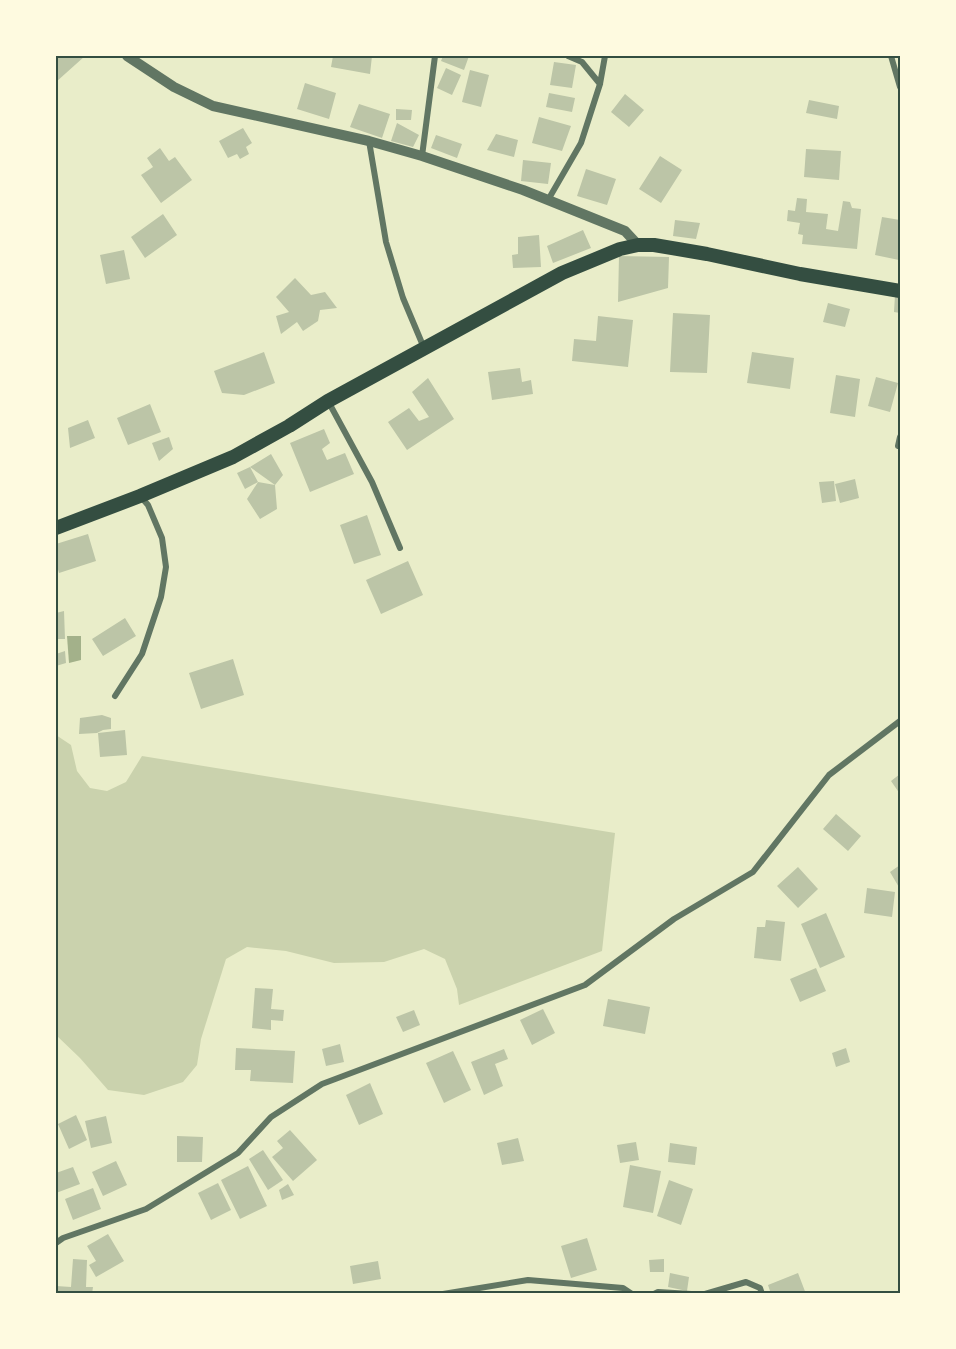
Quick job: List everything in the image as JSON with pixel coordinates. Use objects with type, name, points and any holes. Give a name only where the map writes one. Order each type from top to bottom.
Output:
[{"type":"main road","points":[[56,528],[141,496],[233,457],[328,401],[562,273],[620,249],[638,245],[654,245],[900,291]]},
{"type":"street","points":[[127,56],[174,87],[213,106],[369,141],[422,156],[524,190],[625,231],[638,245]]},
{"type":"street","points":[[422,156],[435,56]]},
{"type":"street","points":[[568,56],[582,62],[600,84]]},
{"type":"street","points":[[548,200],[581,143],[600,84],[605,56]]},
{"type":"street","points":[[891,56],[900,87]]},
{"type":"street","points":[[369,141],[389,251],[403,298],[424,348]]},
{"type":"street","points":[[328,401],[372,482],[400,548]]},
{"type":"street","points":[[898,446],[900,437]]},
{"type":"street","points":[[115,696],[142,654],[160,597],[166,567],[162,538],[141,496]]},
{"type":"street","points":[[56,1243],[63,1238],[146,1209],[238,1153],[271,1118],[322,1084],[585,985],[674,919],[753,872],[829,775],[899,724]]},
{"type":"street","points":[[443,1293],[528,1280],[623,1288],[632,1293]]},
{"type":"street","points":[[705,1293],[746,1282],[760,1288],[762,1293]]},
{"type":"street","points":[[654,1293],[691,1293]]},
{"type":"shaded area","points":[[67,636],[81,636],[81,660],[69,663]]},
{"type":"shaded area","points":[[56,735],[71,745],[77,771],[90,788],[107,791],[126,782],[142,756],[615,833],[602,951],[459,1005],[457,989],[445,959],[424,949],[384,962],[334,963],[286,951],[247,947],[226,959],[201,1039],[197,1065],[183,1082],[144,1095],[108,1090],[56,1035]]},
{"type":"building","points":[[56,56],[85,56],[56,82]]},
{"type":"building","points":[[333,56],[372,56],[370,74],[331,67]]},
{"type":"building","points":[[443,56],[469,56],[464,70],[441,61]]},
{"type":"building","points":[[554,62],[576,65],[572,88],[550,85]]},
{"type":"building","points":[[446,68],[461,75],[452,95],[437,88]]},
{"type":"building","points":[[470,70],[489,75],[481,107],[462,102]]},
{"type":"building","points":[[305,83],[336,93],[329,119],[297,109]]},
{"type":"building","points":[[549,93],[575,98],[572,112],[546,107]]},
{"type":"building","points":[[625,94],[644,110],[629,127],[611,112]]},
{"type":"building","points":[[809,100],[839,106],[837,119],[806,113]]},
{"type":"building","points":[[359,104],[390,114],[382,138],[350,127]]},
{"type":"building","points":[[396,109],[412,110],[411,120],[396,120]]},
{"type":"building","points":[[539,117],[571,126],[562,151],[532,143]]},
{"type":"building","points":[[397,123],[419,135],[413,147],[391,141]]},
{"type":"building","points":[[243,128],[252,143],[246,147],[249,154],[240,159],[237,154],[228,158],[219,141]]},
{"type":"building","points":[[496,134],[518,140],[514,157],[487,150]]},
{"type":"building","points":[[436,135],[462,144],[457,158],[431,148]]},
{"type":"building","points":[[160,148],[169,161],[175,157],[192,180],[161,203],[141,175],[153,167],[147,158]]},
{"type":"building","points":[[806,149],[841,151],[839,180],[804,177]]},
{"type":"building","points":[[660,156],[682,170],[661,203],[639,189]]},
{"type":"building","points":[[523,160],[551,163],[548,184],[521,181]]},
{"type":"building","points":[[586,169],[616,179],[607,205],[577,196]]},
{"type":"building","points":[[797,198],[807,199],[806,212],[828,214],[826,229],[838,231],[843,201],[850,202],[852,208],[861,209],[857,249],[802,244],[803,235],[798,234],[800,223],[787,221],[788,210],[795,211]]},
{"type":"building","points":[[163,214],[177,235],[145,258],[131,237]]},
{"type":"building","points":[[882,217],[900,220],[899,260],[875,255]]},
{"type":"building","points":[[675,220],[700,223],[696,239],[673,236]]},
{"type":"building","points":[[583,230],[591,248],[553,263],[547,246]]},
{"type":"building","points":[[539,235],[541,267],[513,268],[512,255],[518,254],[518,237]]},
{"type":"building","points":[[124,250],[130,279],[106,284],[100,255]]},
{"type":"building","points":[[619,256],[669,257],[668,288],[618,302]]},
{"type":"building","points":[[295,278],[311,295],[325,292],[337,308],[320,310],[318,321],[303,331],[297,322],[281,334],[276,316],[289,312],[276,297]]},
{"type":"building","points":[[895,295],[900,296],[900,313],[894,312]]},
{"type":"building","points":[[828,303],[850,309],[845,327],[823,322]]},
{"type":"building","points":[[673,313],[710,315],[707,373],[670,372]]},
{"type":"building","points":[[598,316],[633,320],[628,367],[572,361],[574,339],[596,341]]},
{"type":"building","points":[[264,352],[275,383],[244,395],[222,393],[214,371]]},
{"type":"building","points":[[752,352],[794,358],[790,389],[747,383]]},
{"type":"building","points":[[520,368],[522,382],[531,380],[533,394],[492,400],[488,372]]},
{"type":"building","points":[[836,375],[860,379],[855,417],[830,413]]},
{"type":"building","points":[[876,377],[898,383],[890,412],[868,406]]},
{"type":"building","points":[[428,378],[454,419],[407,450],[388,422],[409,408],[419,421],[429,417],[412,392]]},
{"type":"building","points":[[150,404],[161,432],[128,445],[117,418]]},
{"type":"building","points":[[88,420],[95,438],[70,448],[68,428]]},
{"type":"building","points":[[324,429],[330,443],[322,449],[327,460],[345,453],[354,474],[310,492],[290,443]]},
{"type":"building","points":[[169,437],[173,449],[159,461],[152,443]]},
{"type":"building","points":[[271,454],[283,475],[275,485],[250,467]]},
{"type":"building","points":[[250,467],[258,482],[245,489],[237,473]]},
{"type":"building","points":[[855,479],[859,498],[840,503],[835,484]]},
{"type":"building","points":[[834,481],[836,501],[822,503],[819,482]]},
{"type":"building","points":[[258,482],[275,485],[277,509],[260,519],[247,499]]},
{"type":"building","points":[[367,515],[381,555],[354,564],[340,525]]},
{"type":"building","points":[[88,534],[96,561],[59,573],[56,562],[56,544]]},
{"type":"building","points":[[408,561],[423,595],[381,614],[366,580]]},
{"type":"building","points":[[64,611],[65,639],[56,639],[56,613]]},
{"type":"building","points":[[125,618],[136,636],[103,656],[92,639]]},
{"type":"building","points":[[65,651],[66,663],[56,666],[56,654]]},
{"type":"building","points":[[233,659],[244,695],[201,709],[189,673]]},
{"type":"building","points":[[102,715],[111,718],[111,729],[79,734],[80,718]]},
{"type":"building","points":[[125,730],[127,755],[100,757],[98,733]]},
{"type":"building","points":[[900,774],[900,794],[891,781]]},
{"type":"building","points":[[836,814],[861,836],[848,851],[823,829]]},
{"type":"building","points":[[900,865],[900,889],[890,872]]},
{"type":"building","points":[[798,867],[818,889],[798,908],[777,886]]},
{"type":"building","points":[[867,888],[895,892],[892,917],[864,913]]},
{"type":"building","points":[[826,913],[845,957],[820,968],[801,924]]},
{"type":"building","points":[[766,920],[785,922],[781,961],[754,958],[757,927],[765,927]]},
{"type":"building","points":[[816,968],[826,991],[800,1002],[790,979]]},
{"type":"building","points":[[255,988],[273,989],[271,1009],[284,1010],[283,1021],[271,1020],[271,1030],[252,1028]]},
{"type":"building","points":[[608,999],[650,1007],[645,1034],[603,1026]]},
{"type":"building","points":[[543,1009],[555,1033],[532,1045],[520,1020]]},
{"type":"building","points":[[414,1010],[420,1025],[403,1032],[396,1017]]},
{"type":"building","points":[[340,1044],[344,1062],[326,1066],[322,1049]]},
{"type":"building","points":[[236,1048],[295,1051],[293,1083],[250,1081],[251,1070],[235,1070]]},
{"type":"building","points":[[846,1048],[850,1062],[836,1067],[832,1053]]},
{"type":"building","points":[[504,1049],[508,1059],[495,1064],[503,1086],[484,1095],[471,1062]]},
{"type":"building","points":[[453,1051],[471,1090],[444,1103],[426,1063]]},
{"type":"building","points":[[370,1083],[383,1114],[359,1125],[346,1095]]},
{"type":"building","points":[[76,1115],[87,1140],[69,1149],[58,1124]]},
{"type":"building","points":[[106,1116],[112,1143],[91,1148],[85,1121]]},
{"type":"building","points":[[290,1130],[317,1160],[293,1181],[272,1157],[283,1148],[277,1141]]},
{"type":"building","points":[[177,1136],[203,1137],[202,1162],[177,1162]]},
{"type":"building","points":[[518,1138],[524,1161],[502,1165],[497,1143]]},
{"type":"building","points":[[636,1142],[639,1160],[620,1163],[617,1145]]},
{"type":"building","points":[[670,1143],[697,1147],[695,1165],[668,1162]]},
{"type":"building","points":[[263,1150],[283,1180],[268,1190],[249,1159]]},
{"type":"building","points":[[116,1161],[127,1185],[103,1196],[92,1172]]},
{"type":"building","points":[[630,1165],[661,1171],[653,1213],[623,1207]]},
{"type":"building","points":[[248,1166],[267,1206],[240,1219],[221,1180]]},
{"type":"building","points":[[73,1167],[80,1184],[56,1193],[56,1173]]},
{"type":"building","points":[[669,1180],[693,1189],[681,1225],[657,1216]]},
{"type":"building","points":[[218,1183],[231,1210],[211,1220],[198,1193]]},
{"type":"building","points":[[288,1184],[294,1195],[282,1200],[279,1190]]},
{"type":"building","points":[[93,1188],[101,1209],[73,1220],[65,1199]]},
{"type":"building","points":[[108,1234],[124,1261],[96,1277],[89,1265],[96,1261],[87,1246]]},
{"type":"building","points":[[587,1238],[597,1270],[571,1278],[561,1246]]},
{"type":"building","points":[[73,1259],[87,1260],[86,1287],[93,1287],[92,1294],[56,1294],[56,1286],[71,1287]]},
{"type":"building","points":[[664,1259],[664,1272],[650,1272],[649,1260]]},
{"type":"building","points":[[378,1261],[381,1279],[353,1284],[350,1266]]},
{"type":"building","points":[[670,1273],[689,1277],[687,1291],[668,1287]]},
{"type":"building","points":[[798,1273],[806,1294],[771,1294],[768,1285]]}]
